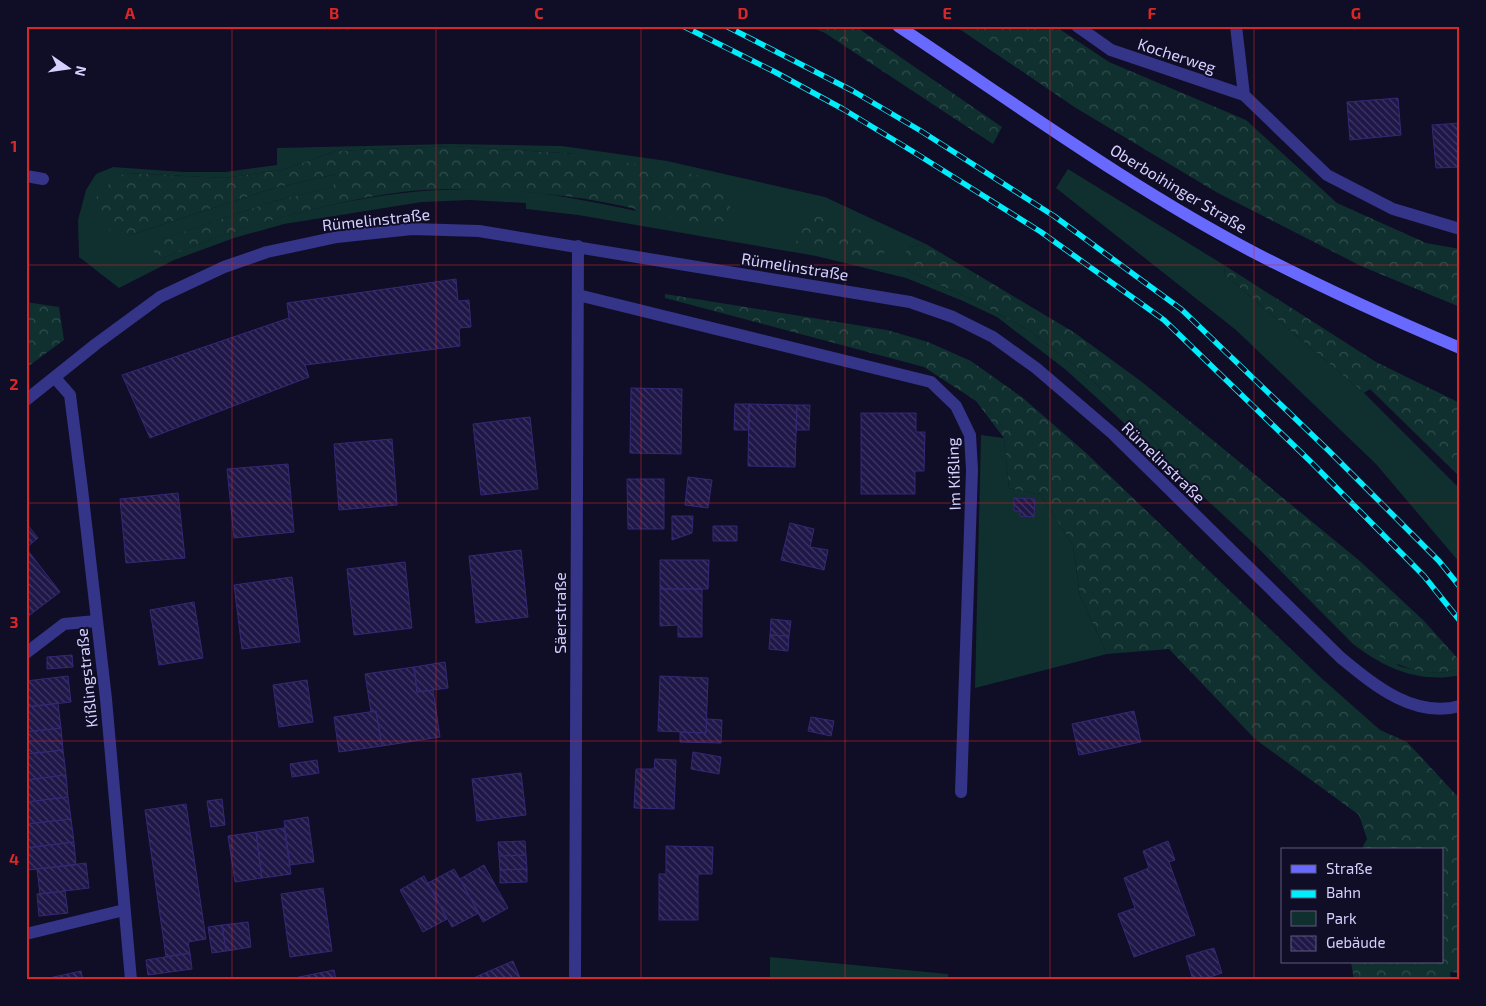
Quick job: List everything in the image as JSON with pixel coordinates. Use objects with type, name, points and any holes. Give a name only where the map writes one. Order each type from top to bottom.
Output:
[{"type":"main road","name":"Oberboihinger Straße","points":[[898,26],[1140,185],[1256,253],[1392,319],[1460,348]]},
{"type":"street","name":"Kocherweg","points":[[1077,26],[1111,50],[1244,95]]},
{"type":"street","points":[[1236,26],[1244,95],[1327,175],[1393,209],[1460,229]]},
{"type":"street","points":[[26,176],[43,179]]},
{"type":"street","name":"Rümelinstraße","points":[[26,400],[96,344],[160,298],[224,267],[267,252],[337,237],[412,229],[479,231],[910,302],[953,317],[993,337],[1036,368],[1112,433],[1341,658],[1375,685],[1404,702],[1430,710],[1460,706]]},
{"type":"street","name":"Säerstraße","points":[[575,980],[578,246]]},
{"type":"street","name":"Im Kißling","points":[[578,295],[930,382],[956,406],[970,435],[972,470],[961,792]]},
{"type":"street","name":"Kißlingstraße","points":[[55,378],[70,395],[106,699],[131,980]]},
{"type":"street","points":[[26,653],[64,624],[96,621]]},
{"type":"street","points":[[26,934],[124,910]]},
{"type":"green space","points":[[808,26],[855,26],[1002,127],[993,144],[825,33]]},
{"type":"green space","points":[[955,26],[1055,26],[1109,62],[1246,120],[1337,203],[1426,243],[1460,249],[1460,307],[1361,266],[1216,192],[1076,108]]},
{"type":"green space","points":[[449,144],[562,146],[667,161],[825,197],[926,244],[909,247],[906,270],[975,301],[1030,331],[1088,376],[1159,446],[1399,666],[1437,672],[1460,669],[1460,675],[1431,677],[1403,672],[1365,653],[1353,644],[1249,539],[1066,370],[997,317],[906,278],[816,256],[578,215],[526,209],[526,203],[470,200],[422,202],[284,224],[234,238],[174,260],[119,288],[79,257],[78,220],[86,190],[96,174],[113,167],[184,172],[225,172],[277,165],[277,148]],"holes":[[[453,146],[576,154],[636,211],[538,193],[499,189],[437,190],[397,194],[317,208],[239,230],[162,258],[155,242],[274,201],[334,187],[336,174],[271,189],[130,235],[125,173],[224,178],[282,170],[336,151]]]},
{"type":"green space","points":[[453,146],[576,154],[701,176],[727,199],[734,215],[723,230],[624,206],[564,196],[483,190],[422,190],[371,197],[310,210],[250,227],[162,258],[154,253],[154,242],[274,201],[333,187],[336,174],[271,189],[130,235],[110,231],[95,204],[98,192],[125,173],[224,178],[282,170],[336,151]]},
{"type":"green space","points":[[1068,169],[1224,265],[1225,275],[1364,393],[1460,489],[1460,563],[1376,464],[1236,330],[1056,188]]},
{"type":"green space","points":[[806,212],[880,237],[885,247],[884,255],[873,259],[796,243],[801,215]]},
{"type":"green space","points":[[926,244],[1075,333],[1142,382],[1361,562],[1424,621],[1460,661],[1460,669],[1435,673],[1423,672],[1400,665],[1366,650],[1088,376],[1030,331],[975,301],[906,270],[901,261],[909,247]]},
{"type":"green space","points":[[1224,265],[1376,362],[1460,403],[1460,477],[1370,389],[1364,393],[1225,275]]},
{"type":"green space","points":[[665,294],[887,330],[928,342],[971,361],[1023,398],[1085,452],[1319,676],[1380,730],[1407,742],[1460,799],[1460,973],[1450,972],[1451,980],[1354,980],[1351,964],[1444,964],[1444,848],[1362,848],[1367,839],[1359,815],[1255,739],[1169,649],[1107,654],[1080,596],[1073,545],[1041,495],[1009,488],[1004,438],[976,401],[924,367],[665,298]]},
{"type":"green space","points":[[26,302],[59,307],[64,340],[26,368]]},
{"type":"green space","points":[[981,435],[1004,438],[1009,488],[1041,495],[1073,545],[1080,596],[1107,654],[975,688]]},
{"type":"green space","points":[[770,957],[948,974],[948,980],[770,980]]},
{"type":"building","points":[[1398,98],[1401,135],[1350,140],[1347,102]]},
{"type":"building","points":[[1460,123],[1460,167],[1436,168],[1432,125]]},
{"type":"building","points":[[456,279],[458,301],[469,300],[471,327],[459,328],[460,346],[305,365],[309,377],[150,438],[122,375],[289,318],[287,303]]},
{"type":"building","points":[[631,388],[682,389],[681,454],[630,453]]},
{"type":"building","points":[[735,404],[749,404],[749,430],[734,430]]},
{"type":"building","points":[[749,404],[797,405],[795,467],[748,466]]},
{"type":"building","points":[[797,405],[810,405],[809,430],[796,430]]},
{"type":"building","points":[[861,413],[916,413],[916,432],[925,432],[924,471],[915,471],[915,494],[861,494]]},
{"type":"building","points":[[530,417],[538,489],[481,495],[473,424]]},
{"type":"building","points":[[392,439],[397,505],[339,510],[334,444]]},
{"type":"building","points":[[288,464],[294,532],[234,538],[227,469]]},
{"type":"building","points":[[688,477],[712,480],[708,508],[685,505]]},
{"type":"building","points":[[627,479],[664,479],[664,529],[628,529]]},
{"type":"building","points":[[178,493],[185,558],[126,563],[120,499]]},
{"type":"building","points":[[1014,498],[1035,499],[1034,517],[1020,516],[1020,511],[1014,511]]},
{"type":"building","points":[[672,516],[693,516],[692,533],[672,540]]},
{"type":"building","points":[[26,523],[38,538],[26,548]]},
{"type":"building","points":[[790,523],[814,529],[810,547],[828,550],[824,570],[781,560]]},
{"type":"building","points":[[713,526],[737,526],[737,541],[713,541]]},
{"type":"building","points":[[26,548],[60,592],[26,618]]},
{"type":"building","points":[[521,550],[528,617],[476,623],[469,556]]},
{"type":"building","points":[[660,560],[709,560],[708,589],[660,589]]},
{"type":"building","points":[[405,562],[412,628],[354,635],[347,569]]},
{"type":"building","points":[[292,577],[300,642],[242,649],[234,585]]},
{"type":"building","points":[[660,589],[702,589],[702,637],[678,637],[678,625],[660,626]]},
{"type":"building","points":[[194,602],[203,658],[159,665],[150,610]]},
{"type":"building","points":[[771,619],[791,621],[789,636],[770,635]]},
{"type":"building","points":[[770,635],[789,636],[788,651],[769,649]]},
{"type":"building","points":[[72,655],[73,667],[47,669],[47,657]]},
{"type":"building","points":[[445,662],[448,688],[417,692],[414,667]]},
{"type":"building","points":[[414,667],[417,692],[433,690],[440,737],[382,746],[376,711],[371,712],[365,674]]},
{"type":"building","points":[[68,676],[71,702],[26,707],[26,681]]},
{"type":"building","points":[[660,676],[708,678],[706,733],[658,731]]},
{"type":"building","points":[[307,680],[313,722],[279,727],[273,685]]},
{"type":"building","points":[[58,703],[61,728],[26,732],[26,707]]},
{"type":"building","points":[[376,711],[382,746],[339,752],[334,717]]},
{"type":"building","points":[[1134,711],[1141,742],[1079,755],[1072,724]]},
{"type":"building","points":[[811,717],[834,721],[831,736],[808,731]]},
{"type":"building","points":[[707,719],[722,720],[721,743],[680,742],[680,732],[706,733]]},
{"type":"building","points":[[61,728],[63,750],[26,754],[26,732]]},
{"type":"building","points":[[63,750],[66,775],[26,780],[26,754]]},
{"type":"building","points":[[693,752],[721,757],[719,774],[691,769]]},
{"type":"building","points":[[655,759],[676,760],[674,809],[634,808],[636,769],[654,769]]},
{"type":"building","points":[[317,760],[319,773],[292,777],[290,764]]},
{"type":"building","points":[[521,773],[526,815],[477,821],[472,779]]},
{"type":"building","points":[[66,775],[68,797],[26,802],[26,780]]},
{"type":"building","points":[[68,797],[71,819],[26,824],[26,802]]},
{"type":"building","points":[[222,799],[225,825],[211,827],[207,801]]},
{"type":"building","points":[[186,804],[206,939],[188,942],[190,953],[166,957],[145,810]]},
{"type":"building","points":[[308,817],[314,862],[290,865],[284,821]]},
{"type":"building","points":[[71,819],[74,842],[26,848],[26,824]]},
{"type":"building","points":[[284,828],[291,874],[262,878],[256,832]]},
{"type":"building","points":[[256,832],[262,878],[235,882],[228,836]]},
{"type":"building","points":[[525,841],[526,855],[499,856],[498,842]]},
{"type":"building","points":[[1168,841],[1175,860],[1169,862],[1195,935],[1134,957],[1118,914],[1135,908],[1124,878],[1149,868],[1143,851]]},
{"type":"building","points":[[74,842],[76,865],[28,870],[26,848]]},
{"type":"building","points":[[666,846],[713,847],[712,874],[698,874],[698,920],[659,920],[659,874],[666,874]]},
{"type":"building","points":[[526,855],[527,869],[500,870],[499,856]]},
{"type":"building","points":[[86,863],[89,888],[40,894],[37,869]]},
{"type":"building","points":[[484,865],[508,908],[483,922],[460,879]]},
{"type":"building","points":[[454,869],[479,913],[452,927],[428,883]]},
{"type":"building","points":[[527,869],[527,882],[500,883],[500,870]]},
{"type":"building","points":[[424,876],[447,919],[423,932],[400,890]]},
{"type":"building","points":[[323,888],[332,951],[290,957],[281,894]]},
{"type":"building","points":[[65,891],[68,913],[39,916],[37,894]]},
{"type":"building","points":[[248,922],[251,947],[226,951],[222,925]]},
{"type":"building","points":[[222,925],[226,951],[212,953],[208,927]]},
{"type":"building","points":[[1214,948],[1222,973],[1201,980],[1193,980],[1186,956]]},
{"type":"building","points":[[190,953],[192,969],[148,975],[146,960]]},
{"type":"building","points":[[513,961],[521,980],[490,980],[487,972]]},
{"type":"building","points":[[334,970],[336,980],[284,980]]},
{"type":"building","points":[[81,971],[83,980],[40,980]]},
{"type":"building","points":[[487,972],[490,980],[469,980]]},
{"type":"railway","points":[[683,26],[775,72],[843,109],[912,151],[1041,232],[1164,320],[1311,462],[1424,576],[1460,621]]},
{"type":"railway","points":[[726,26],[853,91],[921,131],[1054,216],[1181,309],[1328,450],[1439,561],[1460,587]]}]
